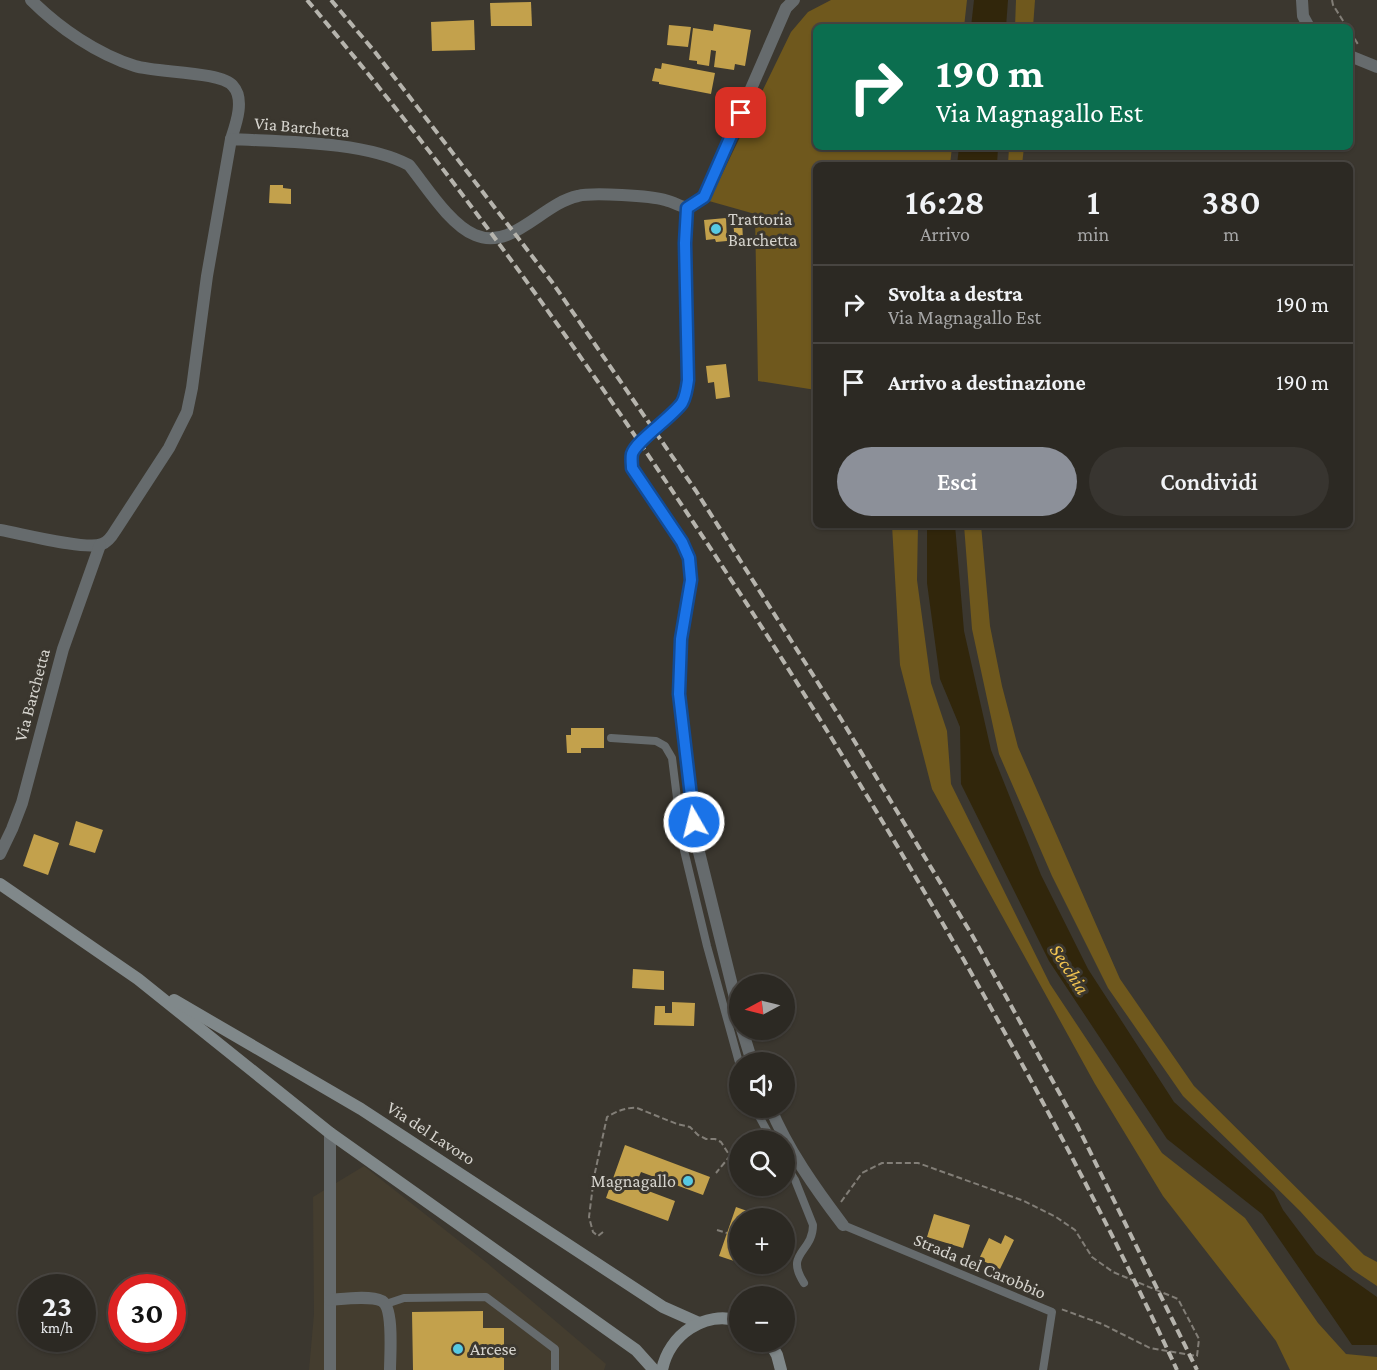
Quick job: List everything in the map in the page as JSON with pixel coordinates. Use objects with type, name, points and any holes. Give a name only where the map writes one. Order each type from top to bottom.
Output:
[{"type":"main road","name":"Via del Lavoro","points":[[0,884],[138,980],[330,1133],[636,1350],[654,1370]]},
{"type":"main road","name":"Via del Lavoro","points":[[138,980],[362,1109],[663,1307],[699,1323]]},
{"type":"main road","points":[[662,1370],[665,1358],[675,1341],[690,1327],[723,1318],[729,1319]]},
{"type":"main road","points":[[776,1352],[781,1370]]},
{"type":"street","points":[[31,0],[78,38],[132,65],[227,81],[235,88],[238,102],[237,118],[231,139]]},
{"type":"street","points":[[729,974],[696,840],[679,694],[681,639],[691,580],[689,558],[682,542],[632,468],[631,460],[635,448],[664,423],[685,396],[688,380],[685,243],[687,208],[704,197],[786,9],[794,0]]},
{"type":"street","points":[[1302,0],[1303,16],[1307,24]]},
{"type":"street","points":[[1353,57],[1377,68]]},
{"type":"street","name":"Via Barchetta","points":[[0,854],[22,803],[63,649],[100,546],[110,538],[164,457],[187,412],[207,276],[231,139],[315,145],[380,153],[396,159],[409,165],[464,229],[485,239],[500,238],[526,225],[554,204],[579,195],[663,199],[687,208]]},
{"type":"street","points":[[0,530],[100,546]]},
{"type":"street","points":[[776,1118],[792,1150],[843,1225]]},
{"type":"street","points":[[330,1133],[330,1370]]},
{"type":"street","points":[[330,1300],[372,1299],[386,1304],[389,1317],[390,1370]]},
{"type":"lane","points":[[611,738],[656,741],[665,746],[672,758],[683,846],[736,1052]]},
{"type":"lane","points":[[795,1180],[813,1225],[813,1232],[797,1259],[796,1265],[804,1283]]},
{"type":"lane","name":"Strada del Carobbio","points":[[843,1225],[1052,1312],[1042,1370]]},
{"type":"lane","points":[[386,1304],[404,1298],[486,1296],[555,1349],[555,1370]]},
{"type":"path","points":[[1332,0],[1345,24]]},
{"type":"path","points":[[603,1232],[598,1236],[593,1232],[589,1217],[606,1117],[612,1113],[637,1107],[677,1124],[690,1126],[698,1135],[721,1142],[730,1156],[716,1173]]},
{"type":"path","points":[[834,1213],[862,1173],[882,1163],[918,1163],[1024,1201],[1056,1217],[1075,1230],[1092,1257],[1113,1272],[1178,1299],[1199,1340],[1197,1356],[1150,1348],[1102,1324],[1061,1309],[1052,1312]]},
{"type":"path","points":[[717,1230],[727,1233]]},
{"type":"shaded area","points":[[831,0],[967,0],[964,24],[813,24],[813,150],[952,150],[950,162],[813,162],[813,390],[758,381],[755,214],[709,201],[791,32],[808,12]]},
{"type":"shaded area","points":[[1016,0],[1035,0],[1033,24],[1015,24]]},
{"type":"shaded area","points":[[1009,150],[1024,150],[1022,162],[1008,162]]},
{"type":"shaded area","points":[[892,528],[918,528],[917,580],[931,683],[947,731],[951,784],[1050,984],[1162,1153],[1245,1218],[1318,1323],[1346,1354],[1377,1357],[1377,1370],[1290,1370],[1276,1341],[1163,1196],[1095,1084],[932,789],[900,665]]},
{"type":"shaded area","points":[[964,528],[981,528],[990,626],[1002,686],[1018,747],[1120,979],[1194,1086],[1364,1255],[1377,1262],[1377,1286],[1353,1270],[1300,1211],[1183,1096],[1108,988],[1052,876],[999,754],[972,629]]},
{"type":"shaded area","points":[[364,1166],[487,1263],[606,1364],[604,1370],[309,1370],[314,1314],[313,1197]]},
{"type":"water","points":[[974,0],[1008,0],[1006,24],[971,24]]},
{"type":"water","points":[[959,150],[998,150],[997,162],[957,162]]},
{"type":"water","name":"Secchia","points":[[927,528],[955,528],[964,631],[991,750],[1041,875],[1088,969],[1174,1102],[1274,1192],[1283,1210],[1316,1254],[1377,1297],[1377,1345],[1352,1345],[1262,1214],[1167,1139],[1049,961],[961,784],[960,727],[940,679],[927,583]]},
{"type":"building","points":[[531,2],[532,26],[491,26],[490,3]]},
{"type":"building","points":[[474,20],[475,50],[432,51],[431,22]]},
{"type":"building","points":[[714,24],[751,30],[745,66],[735,64],[734,70],[714,67],[716,51],[711,50],[709,66],[689,60],[693,28],[713,31]]},
{"type":"building","points":[[669,25],[691,27],[688,47],[667,45]]},
{"type":"building","points":[[662,63],[715,73],[711,94],[652,81],[655,68],[661,69]]},
{"type":"building","points":[[270,185],[283,185],[283,188],[291,189],[291,204],[269,203]]},
{"type":"building","name":"Trattoria Barchetta","points":[[726,218],[727,241],[706,240],[704,220]]},
{"type":"building","points":[[742,220],[743,240],[735,241],[733,221]]},
{"type":"building","points":[[726,364],[730,397],[716,399],[714,382],[708,383],[706,366]]},
{"type":"building","points":[[571,728],[604,728],[604,748],[581,748],[581,753],[567,753],[566,735],[571,735]]},
{"type":"building","points":[[76,821],[103,830],[95,853],[69,845]]},
{"type":"building","points":[[34,834],[59,843],[48,875],[23,866]]},
{"type":"building","points":[[633,969],[664,971],[664,990],[632,988]]},
{"type":"building","points":[[672,1002],[695,1003],[694,1026],[654,1025],[655,1006],[665,1006],[665,1013],[672,1013]]},
{"type":"building","name":"Magnagallo","points":[[625,1145],[710,1177],[703,1195],[641,1172],[635,1186],[675,1201],[668,1221],[606,1198]]},
{"type":"building","points":[[934,1214],[970,1225],[963,1248],[927,1237]]},
{"type":"building","points":[[729,1227],[729,1259],[719,1256]]},
{"type":"building","points":[[1005,1235],[1014,1240],[1000,1269],[979,1259],[989,1238],[1001,1244]]},
{"type":"building","name":"Arcese","points":[[483,1311],[483,1328],[504,1328],[504,1370],[413,1370],[412,1312]]},
{"type":"railway","points":[[307,0],[427,148],[540,300],[702,535],[812,706],[924,891],[1031,1080],[1082,1176],[1177,1370]]},
{"type":"railway","points":[[331,0],[375,52],[552,282],[696,491],[841,719],[972,935],[1077,1125],[1197,1370]]},
{"type":"place","name":"Trattoria Barchetta","points":[[716,229]]},
{"type":"place","name":"Magnagallo","points":[[688,1181]]},
{"type":"place","name":"Arcese","points":[[458,1349]]},
{"type":"route","points":[[694,822],[679,694],[681,639],[691,568],[686,549],[632,468],[631,460],[635,448],[664,423],[685,396],[688,380],[685,243],[687,208],[704,197],[741,113]]}]
